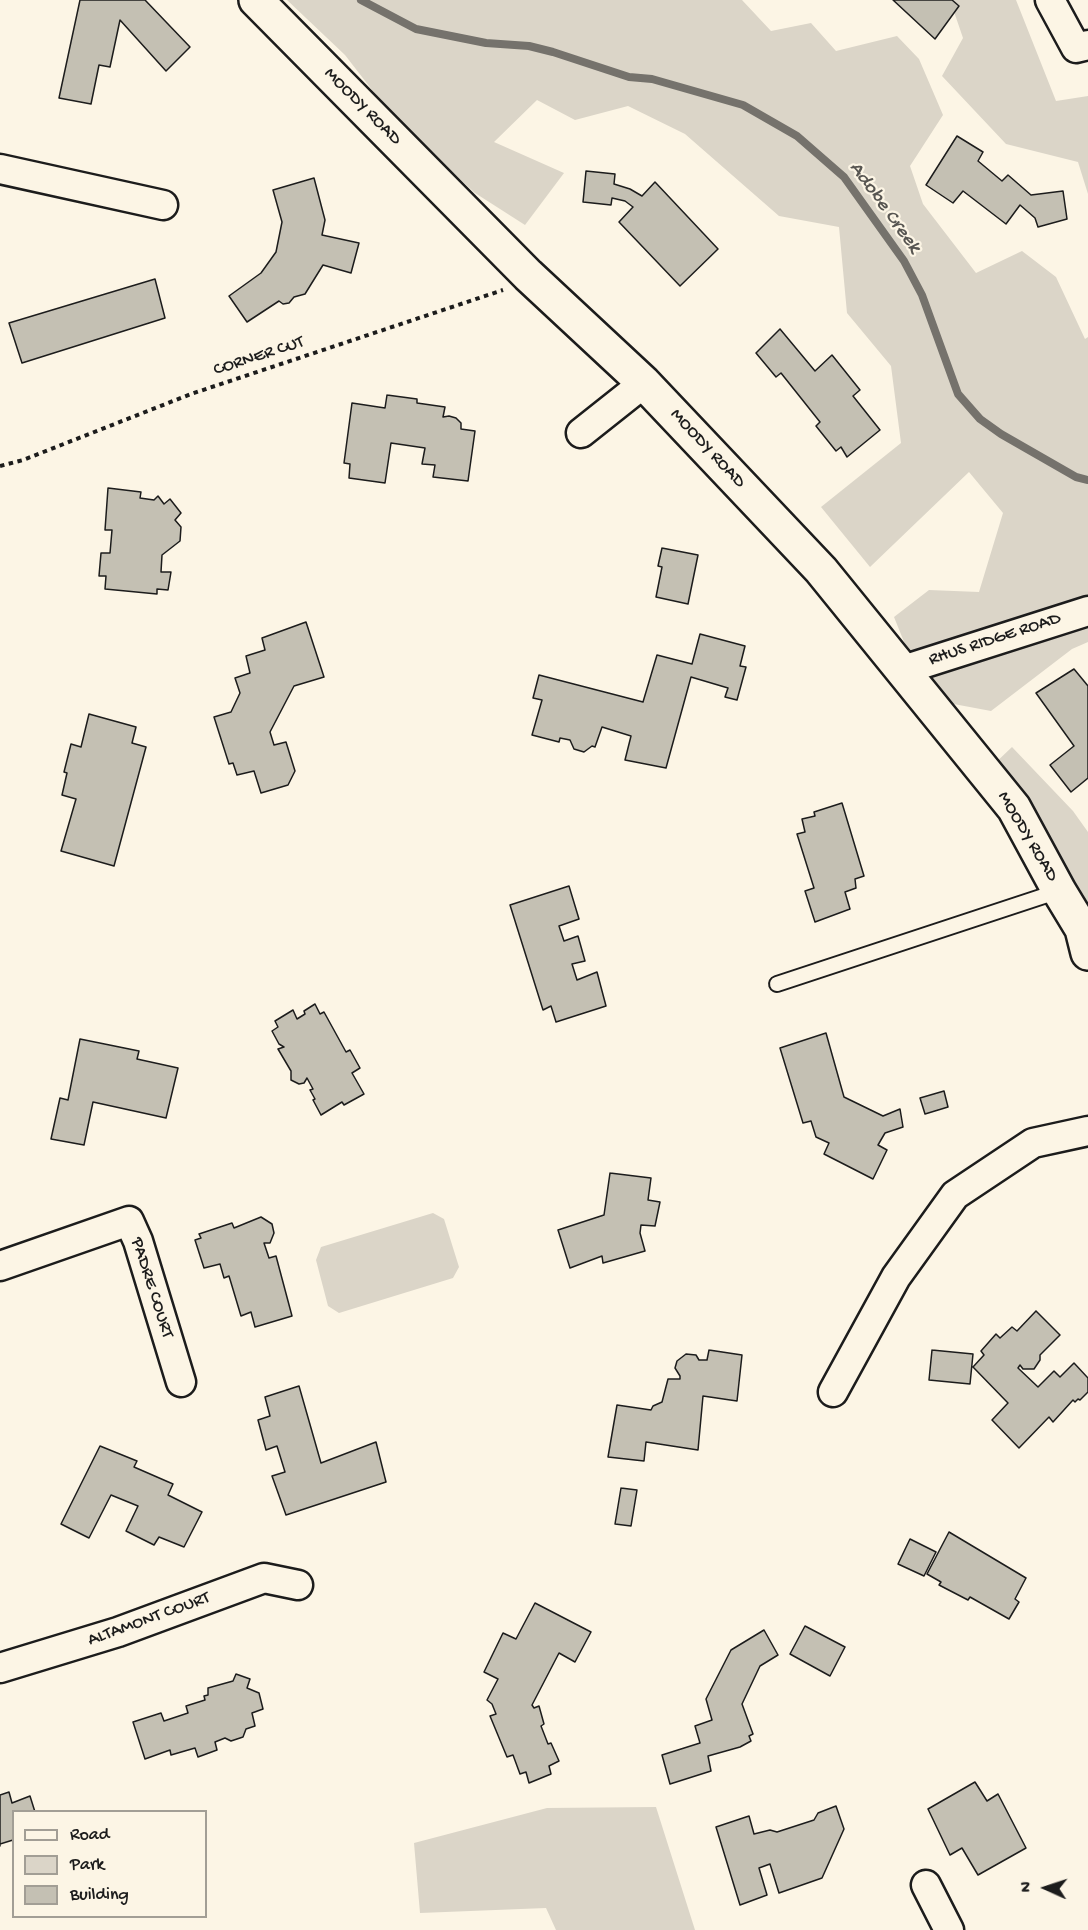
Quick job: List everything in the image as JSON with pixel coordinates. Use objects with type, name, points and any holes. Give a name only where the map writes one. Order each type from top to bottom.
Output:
[{"type":"street","name":"MOODY ROAD","points":[[256,0],[528,276],[644,383],[821,570],[1014,808],[1082,929],[1088,953]]},
{"type":"street","points":[[1050,0],[1076,48],[1088,45]]},
{"type":"street","points":[[0,169],[163,205]]},
{"type":"street","points":[[581,433],[644,383]]},
{"type":"street","name":"RHUS RIDGE ROAD","points":[[903,670],[1088,611]]},
{"type":"street","points":[[833,1392],[896,1277],[955,1195],[1033,1143],[1088,1131]]},
{"type":"street","name":"PADRE COURT","points":[[0,1266],[129,1221],[138,1241],[181,1382]]},
{"type":"street","name":"ALTAMONT COURT","points":[[0,1668],[118,1632],[264,1578],[298,1585]]},
{"type":"street","points":[[926,1885],[949,1930]]},
{"type":"lane","points":[[777,984],[1059,891]]},
{"type":"path","name":"CORNER CUT","points":[[0,466],[23,460],[191,394],[507,288],[528,276]]},
{"type":"green space","points":[[287,0],[742,0],[771,31],[811,23],[836,51],[897,36],[919,59],[943,115],[910,166],[923,204],[976,273],[1022,251],[1056,277],[1085,339],[1088,337],[1088,642],[1072,649],[991,711],[927,699],[894,617],[929,590],[979,592],[1003,513],[969,472],[870,567],[821,507],[901,443],[891,366],[847,313],[839,227],[779,216],[685,134],[628,106],[575,120],[537,100],[494,142],[564,173],[525,225],[475,193],[393,117],[345,55]]},
{"type":"green space","points":[[950,0],[1016,0],[1056,101],[1088,96],[1088,194],[1078,162],[1006,144],[942,76],[963,38]]},
{"type":"green space","points":[[1012,747],[1073,811],[1088,832],[1088,916],[991,767]]},
{"type":"green space","points":[[433,1213],[444,1219],[459,1267],[453,1278],[339,1313],[328,1306],[316,1260],[321,1247]]},
{"type":"green space","points":[[656,1807],[695,1930],[556,1930],[546,1908],[420,1913],[414,1843],[547,1808]]},
{"type":"building","points":[[80,0],[145,0],[190,47],[166,71],[120,20],[110,67],[99,65],[91,104],[59,98]]},
{"type":"building","points":[[893,0],[952,0],[959,6],[935,39]]},
{"type":"building","points":[[957,136],[983,152],[978,161],[1002,181],[1008,175],[1031,195],[1063,191],[1067,219],[1038,227],[1035,218],[1020,205],[1006,224],[963,191],[953,203],[926,185]]},
{"type":"building","points":[[586,171],[615,174],[614,184],[642,196],[655,182],[718,249],[680,286],[619,222],[633,207],[625,201],[612,198],[611,205],[583,202]]},
{"type":"building","points":[[314,178],[325,220],[322,235],[359,243],[351,273],[323,265],[305,294],[294,297],[289,303],[283,304],[279,301],[247,322],[229,296],[261,273],[276,252],[282,222],[273,190]]},
{"type":"building","points":[[155,279],[165,318],[22,363],[9,323]]},
{"type":"building","points":[[780,329],[815,371],[832,355],[860,390],[853,396],[880,430],[847,457],[841,447],[836,451],[816,426],[820,422],[781,373],[776,377],[756,353]]},
{"type":"building","points":[[387,395],[417,399],[417,403],[445,407],[443,417],[456,418],[461,423],[461,429],[475,431],[468,481],[433,477],[435,465],[422,464],[425,448],[391,443],[385,483],[349,478],[350,464],[344,463],[352,403],[385,408]]},
{"type":"building","points":[[108,488],[141,492],[140,498],[154,500],[158,496],[164,504],[170,499],[181,513],[175,520],[181,527],[180,541],[162,555],[161,572],[171,572],[168,590],[157,589],[157,594],[105,589],[106,576],[99,576],[101,553],[110,553],[112,530],[105,530]]},
{"type":"building","points":[[662,548],[698,555],[688,604],[656,597],[662,567],[658,566]]},
{"type":"building","points":[[306,622],[324,677],[294,686],[270,732],[274,745],[286,742],[295,771],[288,785],[261,793],[254,771],[237,775],[233,763],[229,764],[214,717],[231,712],[240,693],[235,678],[250,673],[246,656],[265,650],[262,638]]},
{"type":"building","points":[[700,634],[745,646],[740,666],[746,667],[737,700],[725,697],[728,688],[691,677],[666,768],[625,760],[631,736],[602,727],[595,747],[592,746],[584,752],[574,749],[570,740],[560,738],[559,742],[532,735],[542,700],[533,698],[539,675],[643,702],[657,655],[692,664]]},
{"type":"building","points":[[1074,669],[1088,686],[1088,778],[1071,792],[1050,765],[1074,746],[1036,693]]},
{"type":"building","points":[[89,714],[136,727],[132,743],[146,747],[114,866],[61,851],[76,799],[62,795],[67,773],[64,772],[71,744],[81,747]]},
{"type":"building","points":[[842,803],[864,876],[855,879],[856,888],[845,892],[850,909],[815,922],[805,891],[814,888],[797,834],[805,832],[802,819],[815,816],[814,812]]},
{"type":"building","points":[[569,886],[579,919],[559,926],[564,941],[578,936],[585,961],[572,964],[577,980],[597,972],[606,1006],[556,1022],[551,1006],[543,1010],[510,905]]},
{"type":"building","points":[[315,1004],[320,1014],[324,1012],[346,1052],[350,1050],[360,1068],[352,1073],[364,1094],[344,1105],[342,1102],[321,1115],[313,1100],[315,1099],[310,1090],[313,1089],[307,1078],[304,1083],[299,1084],[291,1080],[291,1071],[278,1049],[284,1047],[279,1044],[272,1031],[278,1027],[275,1021],[293,1010],[297,1019]]},
{"type":"building","points":[[826,1033],[844,1097],[883,1116],[900,1109],[903,1127],[885,1133],[878,1145],[887,1150],[873,1179],[824,1154],[829,1143],[816,1137],[811,1121],[803,1123],[780,1048]]},
{"type":"building","points":[[80,1039],[139,1051],[137,1059],[178,1068],[166,1118],[93,1102],[84,1145],[51,1139],[60,1098],[68,1100]]},
{"type":"building","points":[[944,1091],[948,1107],[925,1114],[920,1098]]},
{"type":"building","points":[[610,1173],[651,1178],[648,1200],[660,1202],[655,1226],[641,1225],[640,1233],[645,1251],[603,1263],[602,1256],[570,1268],[558,1230],[604,1215]]},
{"type":"building","points":[[261,1217],[272,1224],[274,1233],[270,1243],[264,1243],[269,1258],[276,1256],[292,1316],[255,1327],[251,1312],[241,1316],[229,1276],[224,1278],[220,1264],[204,1268],[195,1240],[201,1238],[199,1234],[232,1223],[234,1228]]},
{"type":"building","points":[[1036,1311],[1060,1335],[1040,1355],[1040,1360],[1034,1369],[1023,1369],[1020,1365],[1018,1368],[1038,1387],[1054,1371],[1060,1377],[1074,1363],[1088,1378],[1088,1392],[1080,1400],[1075,1402],[1073,1400],[1053,1422],[1049,1417],[1019,1448],[992,1420],[1008,1403],[973,1367],[984,1355],[981,1351],[996,1334],[1000,1338],[1012,1327],[1017,1331]]},
{"type":"building","points":[[709,1350],[742,1355],[737,1401],[703,1396],[698,1450],[646,1442],[644,1461],[608,1457],[617,1405],[651,1410],[653,1406],[662,1402],[668,1379],[680,1379],[675,1368],[677,1361],[686,1354],[696,1355],[699,1360],[707,1360]]},
{"type":"building","points":[[932,1350],[973,1354],[970,1384],[929,1380]]},
{"type":"building","points":[[299,1386],[321,1463],[376,1442],[386,1482],[286,1515],[272,1476],[285,1472],[277,1446],[266,1450],[258,1420],[270,1416],[265,1397]]},
{"type":"building","points":[[100,1446],[137,1461],[134,1467],[173,1484],[168,1495],[202,1512],[184,1547],[159,1537],[154,1545],[126,1531],[138,1506],[111,1495],[89,1538],[61,1524]]},
{"type":"building","points":[[621,1488],[637,1490],[631,1526],[615,1524]]},
{"type":"building","points":[[949,1532],[1026,1578],[1015,1599],[1019,1602],[1009,1619],[970,1597],[968,1600],[939,1585],[941,1582],[927,1574]]},
{"type":"building","points":[[910,1539],[936,1552],[924,1576],[898,1564]]},
{"type":"building","points":[[535,1603],[591,1632],[575,1662],[559,1653],[532,1705],[534,1708],[539,1706],[544,1724],[541,1726],[548,1744],[551,1743],[559,1761],[549,1766],[551,1774],[529,1783],[526,1772],[520,1774],[513,1755],[507,1757],[490,1716],[496,1714],[492,1704],[487,1700],[498,1679],[484,1672],[503,1633],[516,1639]]},
{"type":"building","points":[[805,1626],[845,1647],[830,1676],[790,1654]]},
{"type":"building","points":[[764,1630],[778,1655],[760,1666],[742,1704],[753,1734],[749,1736],[751,1741],[740,1747],[708,1756],[711,1771],[670,1784],[662,1755],[700,1743],[695,1726],[712,1720],[706,1699],[731,1650]]},
{"type":"building","points":[[236,1674],[250,1679],[247,1688],[259,1693],[263,1709],[252,1713],[255,1726],[246,1729],[243,1737],[231,1741],[225,1738],[215,1742],[217,1750],[198,1757],[195,1748],[171,1755],[170,1750],[145,1759],[133,1722],[161,1713],[164,1721],[188,1713],[186,1706],[205,1700],[204,1696],[208,1695],[208,1688],[233,1681]]},
{"type":"building","points":[[975,1782],[987,1801],[998,1794],[1026,1848],[978,1875],[962,1848],[950,1855],[928,1809]]},
{"type":"building","points":[[9,1792],[12,1803],[30,1796],[34,1810],[12,1810],[12,1840],[0,1844],[0,1795]]},
{"type":"building","points":[[836,1806],[844,1829],[822,1878],[779,1893],[770,1864],[759,1868],[767,1895],[740,1905],[716,1827],[749,1816],[754,1834],[770,1830],[777,1832],[814,1820],[818,1813]]},
{"type":"waterway","name":"Adobe Creek","points":[[361,0],[416,29],[486,43],[529,46],[629,77],[652,79],[743,105],[797,136],[844,177],[904,261],[922,295],[958,394],[980,419],[1001,434],[1076,477],[1088,480]]}]
